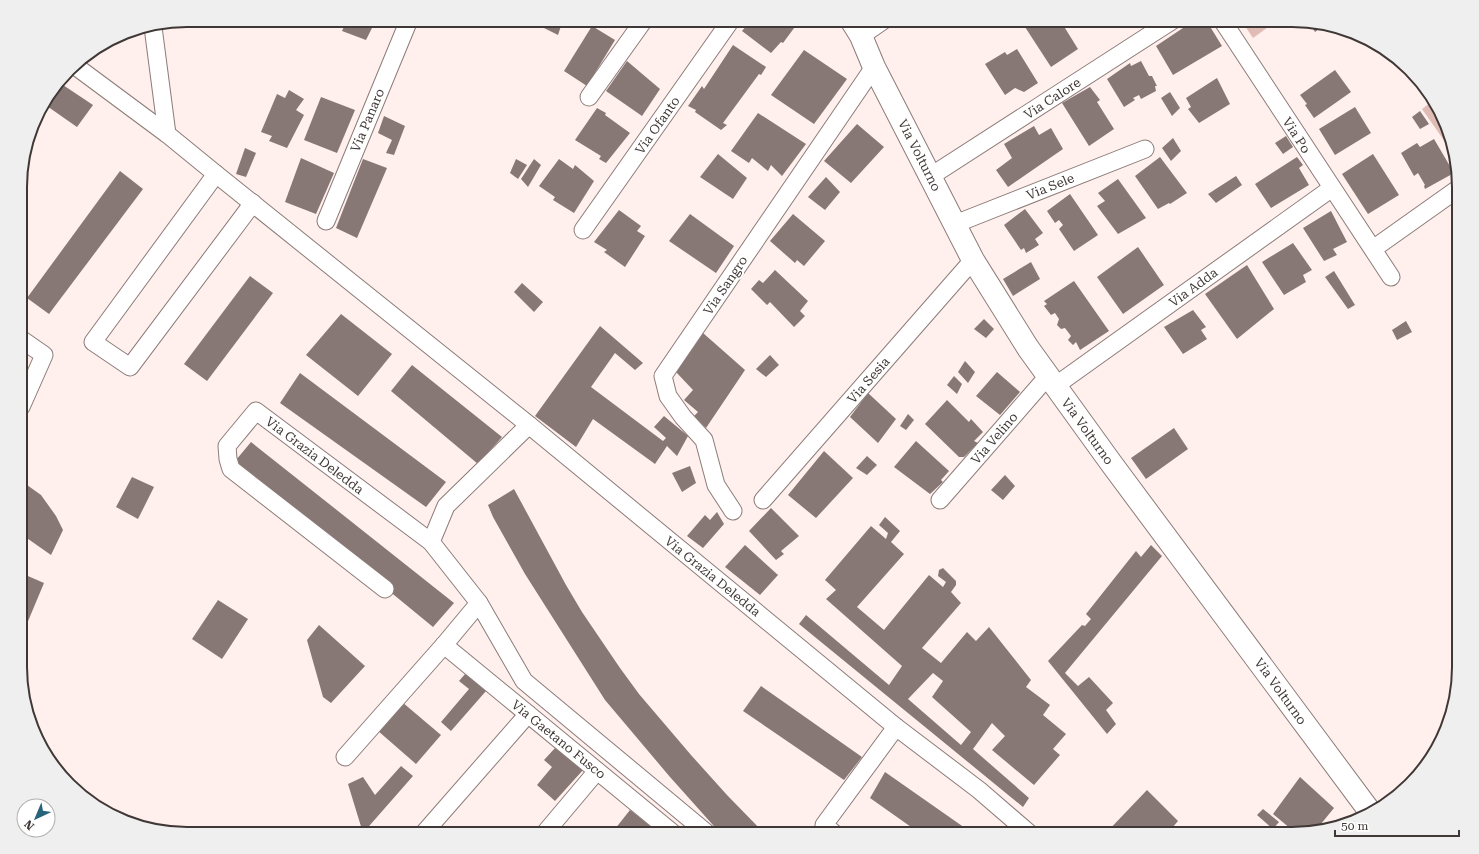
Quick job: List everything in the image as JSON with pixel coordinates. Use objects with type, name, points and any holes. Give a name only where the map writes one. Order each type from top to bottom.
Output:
[{"type":"street","name":"Via Panaro","points":[[326,221],[406,27]]},
{"type":"street","points":[[589,97],[639,27]]},
{"type":"street","name":"Via Ofanto","points":[[583,230],[726,27]]},
{"type":"street","name":"Via Calore","points":[[931,176],[1163,27]]},
{"type":"street","name":"Via Po","points":[[1227,27],[1391,277]]},
{"type":"street","name":"Via Volturno","points":[[856,28],[874,67],[973,260],[1028,348],[1111,463],[1367,808]]},
{"type":"street","points":[[153,31],[167,134]]},
{"type":"street","name":"Via Sangro","points":[[733,511],[716,485],[704,440],[668,396],[663,376],[874,67]]},
{"type":"street","name":"Via Grazia Deledda","points":[[80,69],[167,134],[253,203],[529,425],[896,727],[979,790],[1022,827]]},
{"type":"street","name":"Via Sele","points":[[955,224],[1145,148]]},
{"type":"street","points":[[216,174],[93,342],[130,367],[253,203]]},
{"type":"street","name":"Via Adda","points":[[1051,381],[1332,188]]},
{"type":"street","points":[[1372,249],[1452,193]]},
{"type":"street","name":"Via Sesia","points":[[763,500],[973,260]]},
{"type":"street","points":[[27,343],[44,355],[27,393]]},
{"type":"street","name":"Via Velino","points":[[940,500],[1051,381]]},
{"type":"street","name":"Via Grazia Deledda","points":[[385,589],[232,469],[228,458],[227,446],[256,411],[431,542],[479,602],[524,681],[700,827]]},
{"type":"street","points":[[431,542],[446,506],[529,425]]},
{"type":"street","points":[[345,757],[444,645],[479,602]]},
{"type":"street","name":"Via Gaetano Fusco","points":[[444,645],[665,827]]},
{"type":"street","points":[[429,827],[528,714]]},
{"type":"street","points":[[826,827],[824,825],[896,727]]},
{"type":"street","points":[[550,827],[597,771]]},
{"type":"shaded area","points":[[1246,27],[1268,27],[1253,38]]},
{"type":"shaded area","points":[[1429,104],[1440,126],[1446,144],[1422,109]]},
{"type":"building","points":[[344,27],[372,27],[366,40],[342,31]]},
{"type":"building","points":[[542,27],[561,27],[558,35]]},
{"type":"building","points":[[591,27],[615,40],[587,86],[564,71]]},
{"type":"building","points":[[745,27],[795,27],[783,43],[781,42],[771,53],[742,31]]},
{"type":"building","points":[[1025,27],[1064,27],[1078,49],[1051,67]]},
{"type":"building","points":[[1184,27],[1210,27],[1222,46],[1173,75],[1156,46]]},
{"type":"building","points":[[1313,28],[1319,29],[1315,32]]},
{"type":"building","points":[[733,45],[766,67],[761,75],[759,74],[723,123],[727,125],[721,130],[695,112],[696,110],[688,106],[702,86],[704,89]]},
{"type":"building","points":[[1017,49],[1038,83],[1024,92],[1015,88],[1005,95],[985,64],[1005,52],[1007,55]]},
{"type":"building","points":[[804,50],[847,79],[814,124],[771,95]]},
{"type":"building","points":[[627,61],[660,89],[642,116],[606,91]]},
{"type":"building","points":[[1141,61],[1149,76],[1152,76],[1157,86],[1155,86],[1156,91],[1141,99],[1139,95],[1133,98],[1135,100],[1124,107],[1107,79],[1130,63],[1131,66]]},
{"type":"building","points":[[1335,70],[1351,92],[1314,118],[1305,105],[1307,104],[1300,95]]},
{"type":"building","points":[[1217,78],[1230,104],[1199,123],[1188,109],[1191,107],[1186,98]]},
{"type":"building","points":[[64,86],[93,105],[77,127],[48,107]]},
{"type":"building","points":[[1090,87],[1100,100],[1097,102],[1114,129],[1089,146],[1062,103]]},
{"type":"building","points":[[289,90],[304,99],[296,110],[304,115],[287,148],[269,141],[272,136],[261,132],[277,94],[285,98]]},
{"type":"building","points":[[1170,92],[1180,108],[1172,116],[1161,98]]},
{"type":"building","points":[[321,97],[355,110],[337,153],[304,140]]},
{"type":"building","points":[[1355,107],[1371,133],[1335,155],[1319,129]]},
{"type":"building","points":[[597,108],[606,113],[605,115],[630,133],[606,163],[599,159],[601,156],[575,140]]},
{"type":"building","points":[[1420,111],[1429,124],[1420,129],[1412,117]]},
{"type":"building","points":[[758,113],[806,144],[782,176],[771,165],[768,171],[752,158],[749,163],[731,151]]},
{"type":"building","points":[[384,116],[405,126],[394,155],[386,153],[392,140],[378,133]]},
{"type":"building","points":[[857,124],[884,147],[851,183],[824,161]]},
{"type":"building","points":[[1034,126],[1039,135],[1051,128],[1063,149],[1008,187],[996,170],[1012,158],[1004,144]]},
{"type":"building","points":[[1286,136],[1293,147],[1283,154],[1275,143]]},
{"type":"building","points":[[1173,138],[1181,151],[1171,161],[1162,148]]},
{"type":"building","points":[[1434,139],[1451,168],[1452,174],[1425,189],[1425,185],[1418,173],[1414,176],[1401,153],[1417,143],[1420,147]]},
{"type":"building","points":[[245,148],[256,153],[246,177],[236,174]]},
{"type":"building","points":[[718,154],[747,178],[733,199],[700,177]]},
{"type":"building","points":[[1373,154],[1399,195],[1368,214],[1342,174]]},
{"type":"building","points":[[1160,157],[1187,193],[1170,204],[1169,203],[1158,209],[1135,176]]},
{"type":"building","points":[[1297,157],[1303,165],[1299,168],[1309,185],[1271,208],[1255,184]]},
{"type":"building","points":[[301,158],[334,173],[316,214],[285,202]]},
{"type":"building","points":[[363,159],[387,168],[357,238],[336,228]]},
{"type":"building","points":[[516,159],[527,165],[518,179],[510,173]]},
{"type":"building","points":[[534,159],[541,165],[528,187],[521,179]]},
{"type":"building","points":[[559,159],[573,169],[575,165],[594,181],[574,213],[553,200],[555,197],[539,186]]},
{"type":"building","points":[[120,171],[143,189],[49,314],[27,298]]},
{"type":"building","points":[[1236,176],[1242,185],[1216,203],[1208,194]]},
{"type":"building","points":[[826,177],[840,192],[825,210],[808,197]]},
{"type":"building","points":[[1118,179],[1146,218],[1118,234],[1097,206],[1105,201],[1098,193]]},
{"type":"building","points":[[1070,194],[1098,235],[1074,251],[1059,229],[1063,225],[1059,220],[1055,223],[1047,211]]},
{"type":"building","points":[[1025,209],[1043,233],[1035,239],[1039,245],[1026,253],[1024,248],[1021,250],[1004,225]]},
{"type":"building","points":[[619,210],[641,226],[637,231],[645,236],[625,267],[604,252],[607,250],[594,242]]},
{"type":"building","points":[[1331,211],[1347,242],[1333,249],[1337,255],[1324,261],[1303,228]]},
{"type":"building","points":[[690,214],[734,246],[716,273],[669,241]]},
{"type":"building","points":[[793,214],[825,241],[804,266],[797,260],[795,263],[770,241]]},
{"type":"building","points":[[1293,243],[1312,270],[1303,275],[1306,282],[1284,295],[1262,262]]},
{"type":"building","points":[[1138,247],[1164,285],[1123,314],[1097,277]]},
{"type":"building","points":[[1031,262],[1040,279],[1013,296],[1003,279]]},
{"type":"building","points":[[1247,265],[1274,309],[1237,339],[1205,294]]},
{"type":"building","points":[[775,270],[808,301],[800,311],[805,316],[794,327],[770,302],[767,305],[751,289],[759,280],[763,283]]},
{"type":"building","points":[[1334,271],[1355,305],[1348,309],[1325,277]]},
{"type":"building","points":[[250,276],[273,293],[207,381],[184,364]]},
{"type":"building","points":[[1074,281],[1109,331],[1080,350],[1076,342],[1073,345],[1068,340],[1071,336],[1065,328],[1061,329],[1057,325],[1059,319],[1055,313],[1051,315],[1044,306],[1047,304],[1044,301]]},
{"type":"building","points":[[522,283],[543,302],[534,312],[514,292]]},
{"type":"building","points":[[1193,310],[1206,327],[1201,330],[1207,339],[1183,354],[1164,327]]},
{"type":"building","points":[[341,314],[392,354],[358,396],[306,355]]},
{"type":"building","points":[[984,319],[994,329],[986,338],[974,329]]},
{"type":"building","points":[[1406,321],[1412,332],[1397,340],[1392,330]]},
{"type":"building","points":[[600,326],[643,363],[635,370],[615,353],[591,387],[663,441],[666,438],[654,427],[664,416],[688,436],[677,456],[667,446],[655,464],[593,419],[576,447],[535,416]]},
{"type":"building","points":[[703,333],[745,370],[706,428],[694,416],[698,412],[684,400],[693,390],[676,372]]},
{"type":"building","points":[[770,355],[779,365],[766,377],[756,369]]},
{"type":"building","points":[[965,361],[975,372],[968,383],[958,372]]},
{"type":"building","points":[[412,365],[502,437],[478,464],[391,391]]},
{"type":"building","points":[[997,372],[1020,392],[1000,415],[976,396]]},
{"type":"building","points":[[300,373],[446,482],[426,507],[280,403]]},
{"type":"building","points":[[954,376],[962,384],[957,394],[947,385]]},
{"type":"building","points":[[868,393],[896,419],[878,443],[850,417]]},
{"type":"building","points":[[947,400],[969,422],[971,419],[983,432],[974,441],[978,443],[964,457],[959,457],[925,424]]},
{"type":"building","points":[[908,414],[914,420],[906,430],[900,426]]},
{"type":"building","points":[[1174,428],[1188,449],[1146,479],[1131,458]]},
{"type":"building","points":[[916,441],[949,471],[941,480],[943,482],[930,494],[894,467]]},
{"type":"building","points":[[251,442],[454,603],[433,627],[332,544],[231,466]]},
{"type":"building","points":[[824,451],[853,478],[816,518],[788,495]]},
{"type":"building","points":[[867,456],[877,465],[867,475],[856,468]]},
{"type":"building","points":[[690,466],[696,483],[682,492],[672,473]]},
{"type":"building","points":[[1005,475],[1015,486],[1003,500],[991,490]]},
{"type":"building","points":[[132,477],[154,487],[138,519],[116,507]]},
{"type":"building","points":[[27,485],[41,495],[56,516],[63,530],[51,555],[27,538]]},
{"type":"building","points":[[514,489],[566,585],[582,612],[620,668],[639,694],[691,755],[758,827],[715,827],[605,700],[525,574],[493,517],[488,505]]},
{"type":"building","points":[[771,508],[799,536],[781,551],[784,554],[776,560],[749,531]]},
{"type":"building","points":[[717,512],[724,524],[703,548],[687,536],[705,515],[710,520]]},
{"type":"building","points":[[885,517],[900,531],[891,542],[904,554],[857,607],[884,630],[929,575],[943,587],[946,582],[938,576],[939,570],[943,568],[956,581],[956,585],[951,592],[961,603],[922,648],[941,663],[967,632],[976,641],[989,627],[1031,680],[1026,687],[1050,705],[1043,715],[1066,734],[1053,749],[1060,755],[1034,785],[992,750],[1005,736],[992,723],[973,749],[1029,798],[1023,807],[799,624],[806,615],[889,685],[902,666],[826,599],[836,590],[825,580],[871,526],[886,539],[888,533],[879,525]],"holes":[[[933,673],[943,681],[932,697],[971,732],[961,745],[908,699]]]},
{"type":"building","points":[[745,545],[778,575],[760,595],[725,567]]},
{"type":"building","points":[[1151,545],[1162,556],[1065,673],[1078,686],[1089,677],[1113,703],[1106,710],[1116,724],[1107,734],[1048,661],[1082,625],[1085,626],[1091,619],[1086,614],[1136,551],[1141,557]]},
{"type":"building","points":[[27,576],[44,583],[27,624]]},
{"type":"building","points":[[218,600],[248,619],[222,659],[192,639]]},
{"type":"building","points":[[319,625],[365,666],[331,703],[323,697],[307,640]]},
{"type":"building","points":[[466,673],[486,691],[451,731],[441,722],[469,689],[459,681]]},
{"type":"building","points":[[761,686],[862,757],[844,780],[743,711]]},
{"type":"building","points":[[402,702],[441,735],[416,764],[377,730]]},
{"type":"building","points":[[556,747],[583,770],[555,801],[537,785],[552,767],[544,760]]},
{"type":"building","points":[[401,766],[413,776],[368,827],[361,827],[348,784],[363,777],[375,795]]},
{"type":"building","points":[[885,772],[964,827],[911,827],[870,798]]},
{"type":"building","points":[[1300,777],[1334,808],[1320,824],[1313,826],[1289,827],[1273,814]]},
{"type":"building","points":[[1147,790],[1178,821],[1173,827],[1112,827]]},
{"type":"building","points":[[1263,809],[1279,822],[1275,827],[1271,827],[1257,815]]},
{"type":"building","points":[[630,810],[652,827],[617,827]]}]
